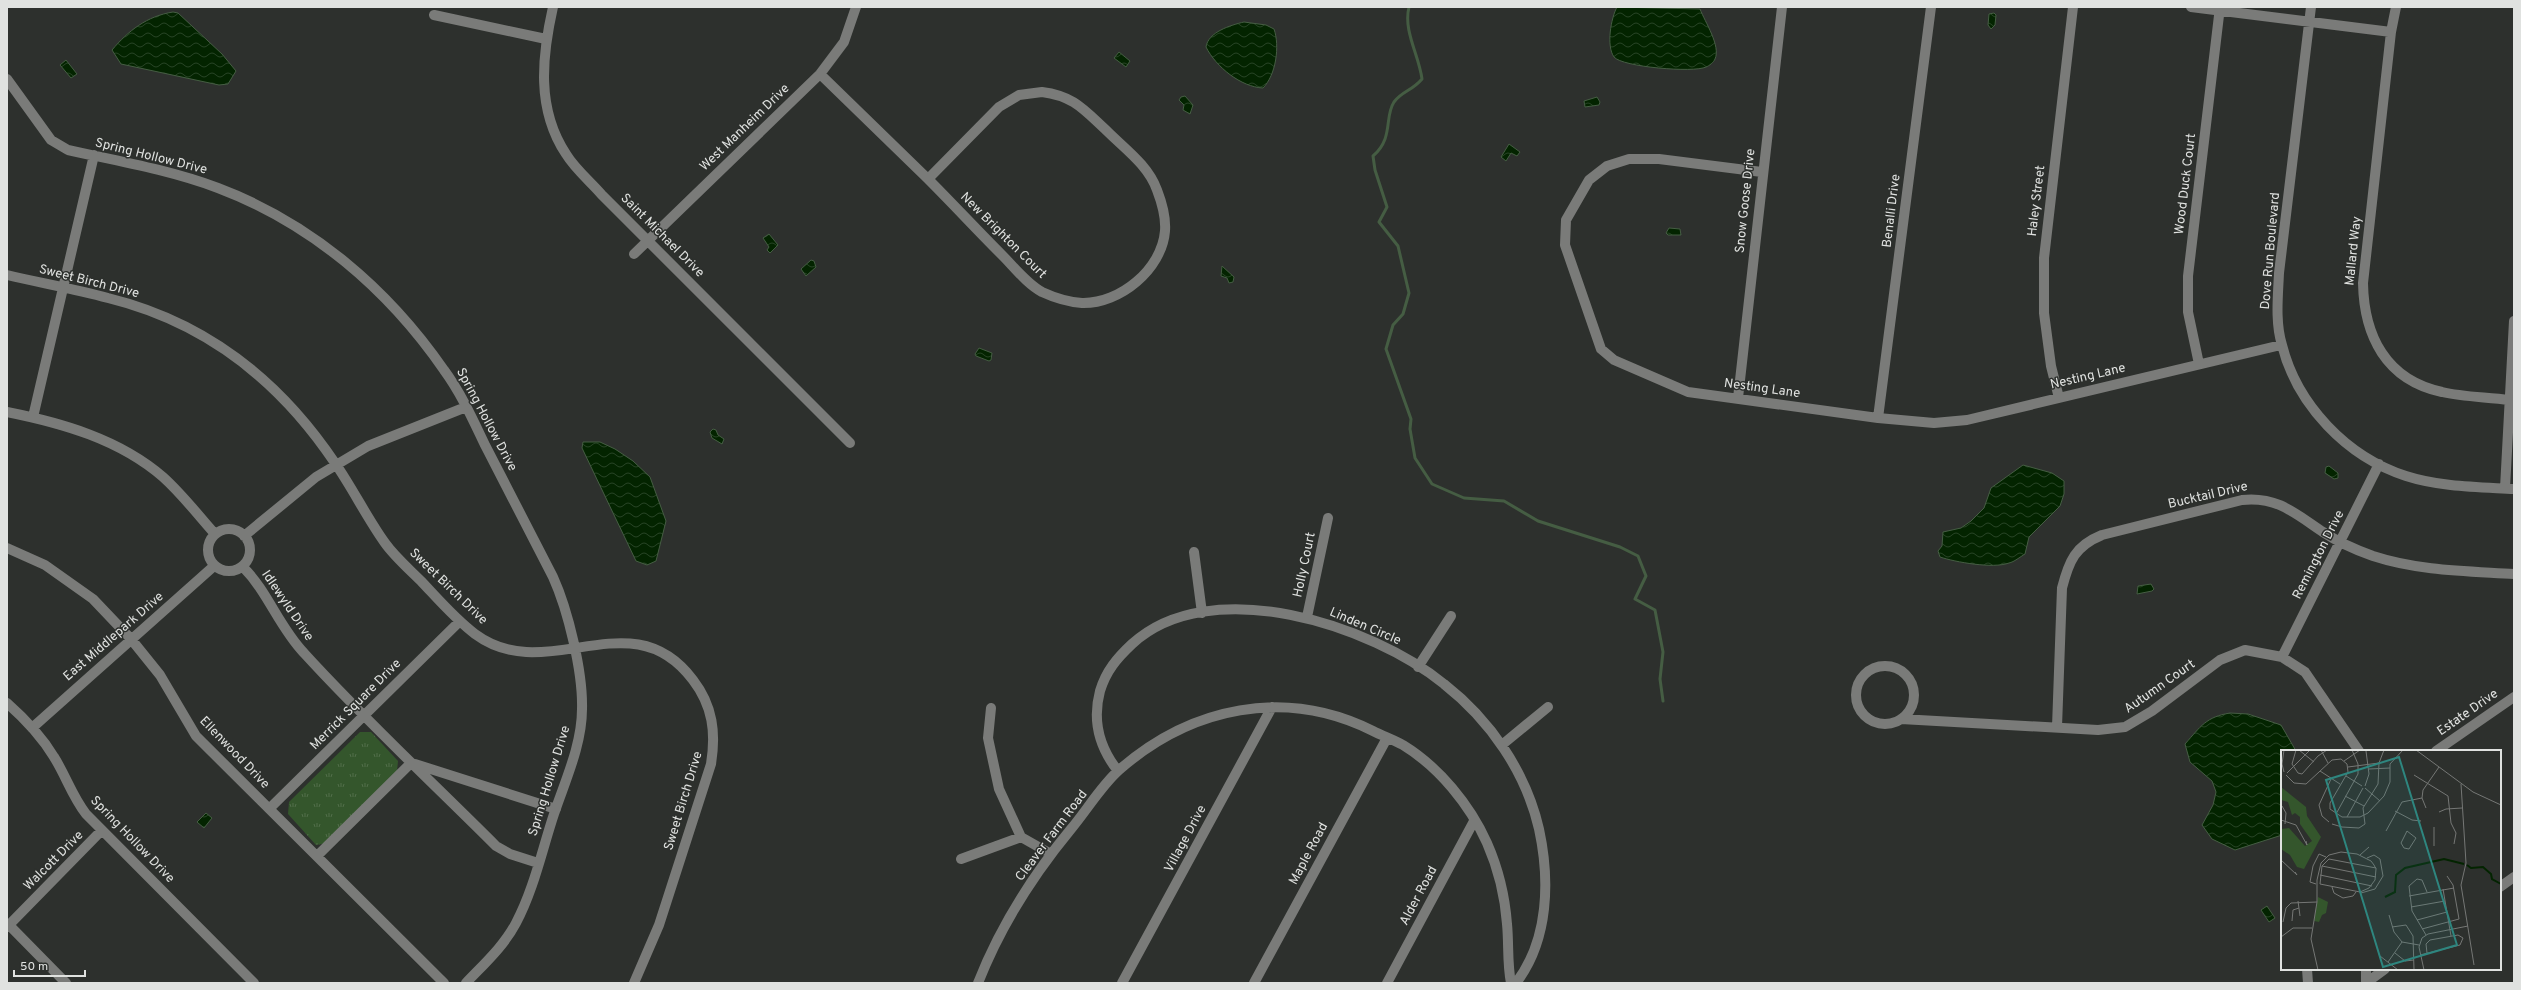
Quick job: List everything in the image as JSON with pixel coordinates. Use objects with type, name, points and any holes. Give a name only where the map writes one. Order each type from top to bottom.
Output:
[{"type":"street","name":"Saint Michael Drive","points":[[554,7],[546,39],[542,82],[555,133],[566,155],[602,195],[648,239],[850,443]]},
{"type":"street","name":"West Manheim Drive","points":[[634,254],[820,74],[844,42],[856,7]]},
{"type":"street","name":"Snow Goose Drive","points":[[1738,398],[1762,172],[1782,7]]},
{"type":"street","name":"Benalli Drive","points":[[1878,418],[1931,7]]},
{"type":"street","name":"Haley Street","points":[[2059,398],[2051,366],[2044,313],[2044,258],[2073,7]]},
{"type":"street","points":[[2191,7],[2220,9],[2391,32]]},
{"type":"street","name":"Dove Run Boulevard","points":[[2311,7],[2280,273],[2277,308],[2281,344],[2306,399],[2329,428],[2365,458],[2406,476],[2452,485],[2510,489]]},
{"type":"street","name":"Mallard Way","points":[[2396,7],[2391,32],[2363,283],[2363,306],[2379,353],[2400,375],[2441,392],[2509,400]]},
{"type":"street","name":"Wood Duck Court","points":[[2199,364],[2188,312],[2188,276],[2220,9]]},
{"type":"street","points":[[434,15],[546,39]]},
{"type":"street","name":"New Brighton Court","points":[[820,74],[928,179],[1018,272],[1040,291],[1062,300],[1084,303],[1103,299],[1133,285],[1149,268],[1159,252],[1165,232],[1163,210],[1157,188],[1145,167],[1078,104],[1060,94],[1042,92],[1019,95],[999,107],[928,179]]},
{"type":"street","name":"Spring Hollow Drive","points":[[7,79],[51,140],[68,150],[186,177],[220,188],[264,209],[319,241],[357,270],[412,328],[445,371],[466,407],[558,587],[573,648],[582,709],[578,739],[538,863],[516,923],[502,945],[466,983]]},
{"type":"street","points":[[33,417],[94,156]]},
{"type":"street","name":"Nesting Lane","points":[[1762,172],[1659,159],[1629,159],[1607,166],[1590,180],[1566,220],[1565,245],[1601,349],[1614,360],[1688,392],[1878,418],[1934,423],[1967,420],[2281,344]]},
{"type":"street","name":"Sweet Birch Drive","points":[[7,275],[110,298],[159,314],[212,340],[241,360],[289,403],[305,420],[336,465],[387,546],[460,621],[486,641],[504,649],[526,654],[548,653],[573,648],[627,642],[649,647],[669,656],[686,670],[702,692],[711,717],[715,739],[710,764],[660,925],[634,983]]},
{"type":"street","points":[[2510,489],[2509,400],[2514,321]]},
{"type":"street","points":[[244,536],[280,505],[336,465],[368,446],[466,407]]},
{"type":"street","points":[[7,412],[33,417],[93,435],[140,461],[162,477],[214,534]]},
{"type":"street","name":"Remington Drive","points":[[2282,657],[2379,464]]},
{"type":"street","name":"Bucktail Drive","points":[[2057,727],[2062,588],[2067,570],[2085,542],[2102,535],[2242,500],[2257,498],[2289,508],[2340,542],[2372,556],[2413,566],[2433,569],[2514,574]]},
{"type":"street","name":"Holly Court","points":[[1308,617],[1328,518]]},
{"type":"street","points":[[230,528],[240,531],[244,536],[251,548],[249,559],[243,567],[233,571],[223,571],[214,566],[209,557],[208,547],[214,534],[230,528]]},
{"type":"street","name":"Ellenwood Drive","points":[[7,548],[45,565],[93,599],[131,639],[160,675],[196,736],[270,808],[444,983]]},
{"type":"street","points":[[1194,552],[1202,613]]},
{"type":"street","name":"East Middlepark Drive","points":[[32,728],[214,566]]},
{"type":"street","name":"Idlewyld Drive","points":[[243,567],[256,580],[280,623],[303,652],[365,714],[411,763],[496,846],[510,854],[538,863]]},
{"type":"street","name":"Linden Circle","points":[[1118,771],[1108,759],[1100,743],[1097,721],[1098,700],[1105,673],[1143,634],[1173,619],[1202,613],[1228,610],[1274,611],[1308,617],[1366,638],[1418,667],[1454,692],[1503,744],[1528,795],[1537,824],[1547,881],[1545,906],[1534,952],[1524,973],[1516,983]]},
{"type":"street","points":[[1418,667],[1451,616]]},
{"type":"street","name":"Merrick Square Drive","points":[[270,808],[460,621]]},
{"type":"street","name":"Autumn Court","points":[[1901,719],[1908,713],[1914,698],[1914,688],[1907,675],[1892,666],[1878,667],[1867,672],[1860,681],[1856,691],[1856,699],[1862,712],[1870,719],[1882,724],[1901,719],[2098,730],[2125,727],[2152,711],[2220,660],[2245,650],[2282,657],[2305,672],[2358,750]]},
{"type":"street","name":"Estate Drive","points":[[2437,750],[2514,696]]},
{"type":"street","name":"Spring Hollow Drive","points":[[7,703],[32,728],[54,757],[75,800],[102,830],[254,983]]},
{"type":"street","name":"Cleaver Farm Road","points":[[978,983],[994,946],[1029,885],[1051,854],[1118,771],[1163,737],[1198,720],[1226,712],[1272,707],[1322,712],[1354,721],[1414,753],[1442,777],[1457,794],[1486,841],[1500,882],[1507,924],[1508,966],[1511,983]]},
{"type":"street","name":"Village Drive","points":[[1122,983],[1272,707]]},
{"type":"street","points":[[1503,744],[1548,707]]},
{"type":"street","points":[[991,708],[988,738],[993,770],[999,789],[1021,837],[1051,854]]},
{"type":"street","name":"Maple Road","points":[[1254,983],[1387,738]]},
{"type":"street","points":[[317,856],[411,763]]},
{"type":"street","name":"Idlewyld Drive","points":[[411,763],[556,809]]},
{"type":"street","name":"Alder Road","points":[[1387,983],[1474,821]]},
{"type":"street","name":"Walcott Drive","points":[[8,926],[102,830]]},
{"type":"street","points":[[962,859],[1021,837]]},
{"type":"street","points":[[2501,886],[2514,877]]},
{"type":"street","points":[[8,926],[66,983]]},
{"type":"street","points":[[2307,970],[2308,983]]},
{"type":"street","points":[[2366,970],[2366,983]]},
{"type":"street","points":[[2366,983],[2384,970]]},
{"type":"green space","points":[[360,732],[371,732],[398,761],[397,771],[327,843],[316,845],[288,814],[289,802]]},
{"type":"water","points":[[1617,7],[1700,9],[1712,34],[1716,48],[1714,60],[1706,67],[1699,69],[1658,68],[1620,61],[1614,57],[1610,46],[1611,25]]},
{"type":"water","points":[[173,12],[178,13],[222,54],[236,71],[228,84],[219,85],[121,64],[112,50],[118,43],[131,31],[146,21]]},
{"type":"water","points":[[1994,13],[1996,15],[1995,25],[1991,29],[1988,25],[1989,14]]},
{"type":"water","points":[[1244,22],[1266,25],[1274,29],[1277,44],[1276,60],[1271,76],[1263,88],[1246,84],[1230,75],[1216,62],[1206,47],[1211,37],[1215,33],[1227,27]]},
{"type":"water","points":[[1119,52],[1130,61],[1126,67],[1114,58]]},
{"type":"water","points":[[66,60],[77,74],[71,78],[60,65]]},
{"type":"water","points":[[1185,96],[1193,105],[1190,114],[1183,110],[1184,105],[1179,100],[1181,97]]},
{"type":"water","points":[[1597,97],[1600,102],[1599,105],[1585,107],[1584,101]]},
{"type":"water","points":[[1509,144],[1520,152],[1517,156],[1511,153],[1506,161],[1501,157]]},
{"type":"water","points":[[1669,228],[1680,229],[1681,235],[1668,235],[1666,233]]},
{"type":"water","points":[[769,234],[778,245],[770,253],[767,250],[769,247],[763,238]]},
{"type":"water","points":[[811,260],[814,261],[816,267],[806,276],[801,269]]},
{"type":"water","points":[[1222,266],[1234,277],[1233,282],[1229,283],[1227,278],[1221,276]]},
{"type":"water","points":[[979,348],[992,353],[991,360],[989,361],[976,356],[975,354]]},
{"type":"water","points":[[713,429],[716,430],[718,435],[724,439],[722,444],[712,438],[710,432]]},
{"type":"water","points":[[583,442],[600,442],[615,449],[633,461],[650,477],[666,521],[656,561],[647,565],[636,561],[582,448]]},
{"type":"water","points":[[2023,465],[2052,473],[2064,481],[2064,494],[2060,506],[2029,537],[2025,554],[2015,561],[2002,565],[1964,563],[1940,557],[1938,551],[1942,546],[1943,532],[1961,528],[1971,521],[1984,508],[1991,488]]},
{"type":"water","points":[[2329,466],[2338,473],[2338,478],[2334,479],[2325,473],[2326,467]]},
{"type":"water","points":[[2151,584],[2154,589],[2152,591],[2137,594],[2138,586]]},
{"type":"water","points":[[2230,713],[2248,714],[2281,725],[2295,750],[2281,750],[2281,835],[2235,850],[2212,839],[2202,825],[2213,805],[2216,792],[2212,781],[2190,762],[2185,744],[2204,723]]},
{"type":"water","points":[[206,813],[212,818],[204,828],[197,822]]},
{"type":"water","points":[[2267,906],[2275,918],[2269,922],[2261,910]]},
{"type":"waterway","points":[[1409,7],[1408,25],[1422,79],[1415,86],[1400,95],[1394,102],[1389,114],[1384,142],[1373,156],[1375,170],[1387,207],[1379,222],[1398,246],[1409,293],[1403,314],[1393,325],[1386,349],[1411,419],[1410,429],[1415,458],[1432,484],[1464,498],[1504,501],[1538,521],[1620,547],[1638,556],[1646,576],[1635,599],[1655,610],[1663,652],[1660,679],[1663,701]]}]
